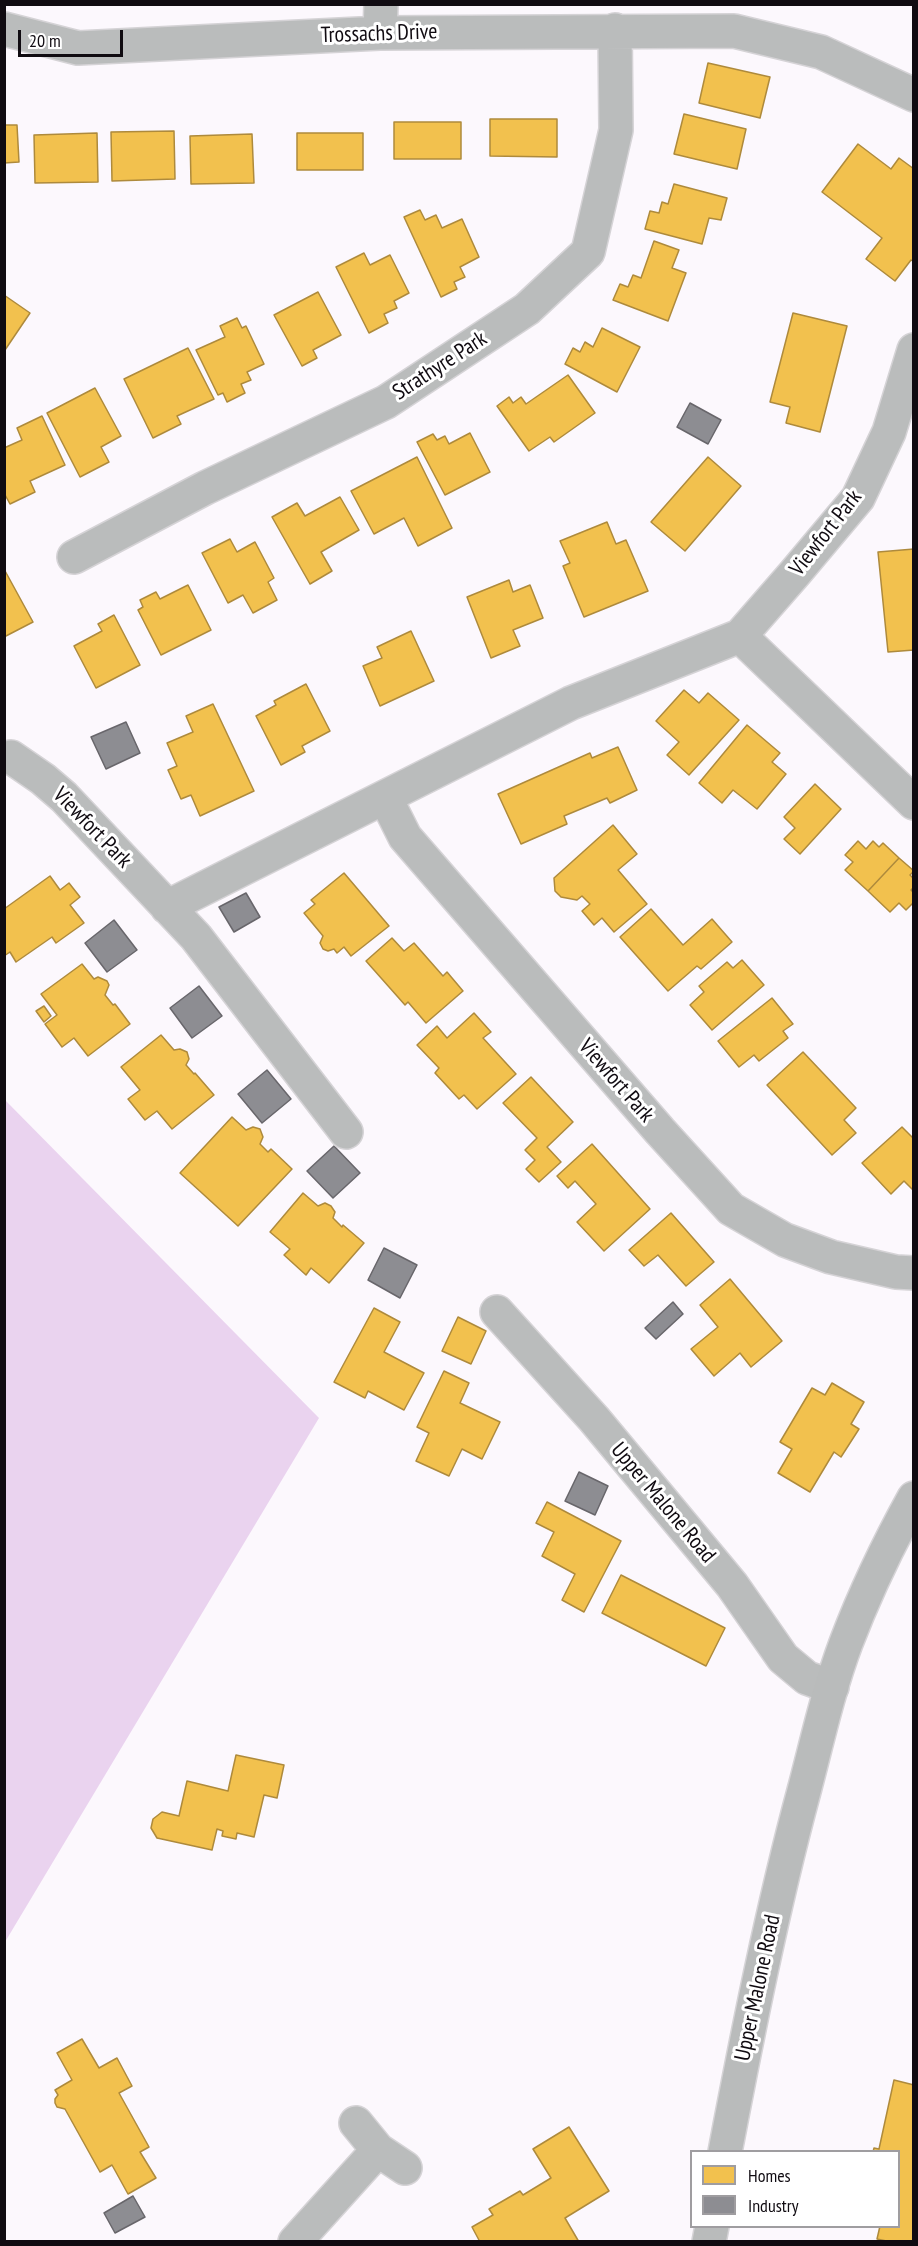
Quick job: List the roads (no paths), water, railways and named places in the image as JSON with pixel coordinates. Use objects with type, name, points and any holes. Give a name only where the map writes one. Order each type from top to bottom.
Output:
[{"type":"main road","name":"Upper Malone Road","points":[[725,2150],[783,1868],[832,1687],[846,1643],[896,1531],[914,1498]]},
{"type":"street","name":"Trossachs Drive","points":[[4,29],[78,48],[380,19],[615,30],[734,31],[820,52],[914,95]]},
{"type":"street","name":"Strathyre Park","points":[[74,557],[205,488],[386,402],[527,309],[588,252],[616,130],[615,30]]},
{"type":"street","name":"Viewfort Park","points":[[167,907],[571,703],[740,636],[858,498],[889,432],[914,350]]},
{"type":"street","points":[[740,636],[914,803]]},
{"type":"street","name":"Viewfort Park","points":[[11,758],[43,779],[64,797],[196,937],[346,1132]]},
{"type":"street","name":"Viewfort Park","points":[[385,797],[405,837],[660,1131],[731,1209],[785,1240],[831,1257],[896,1272],[914,1273]]},
{"type":"street","name":"Upper Malone Road","points":[[497,1312],[594,1419],[732,1585],[783,1658],[807,1678],[832,1687]]},
{"type":"street","points":[[356,2123],[378,2150],[405,2168]]},
{"type":"street","points":[[295,2241],[378,2150]]}]
